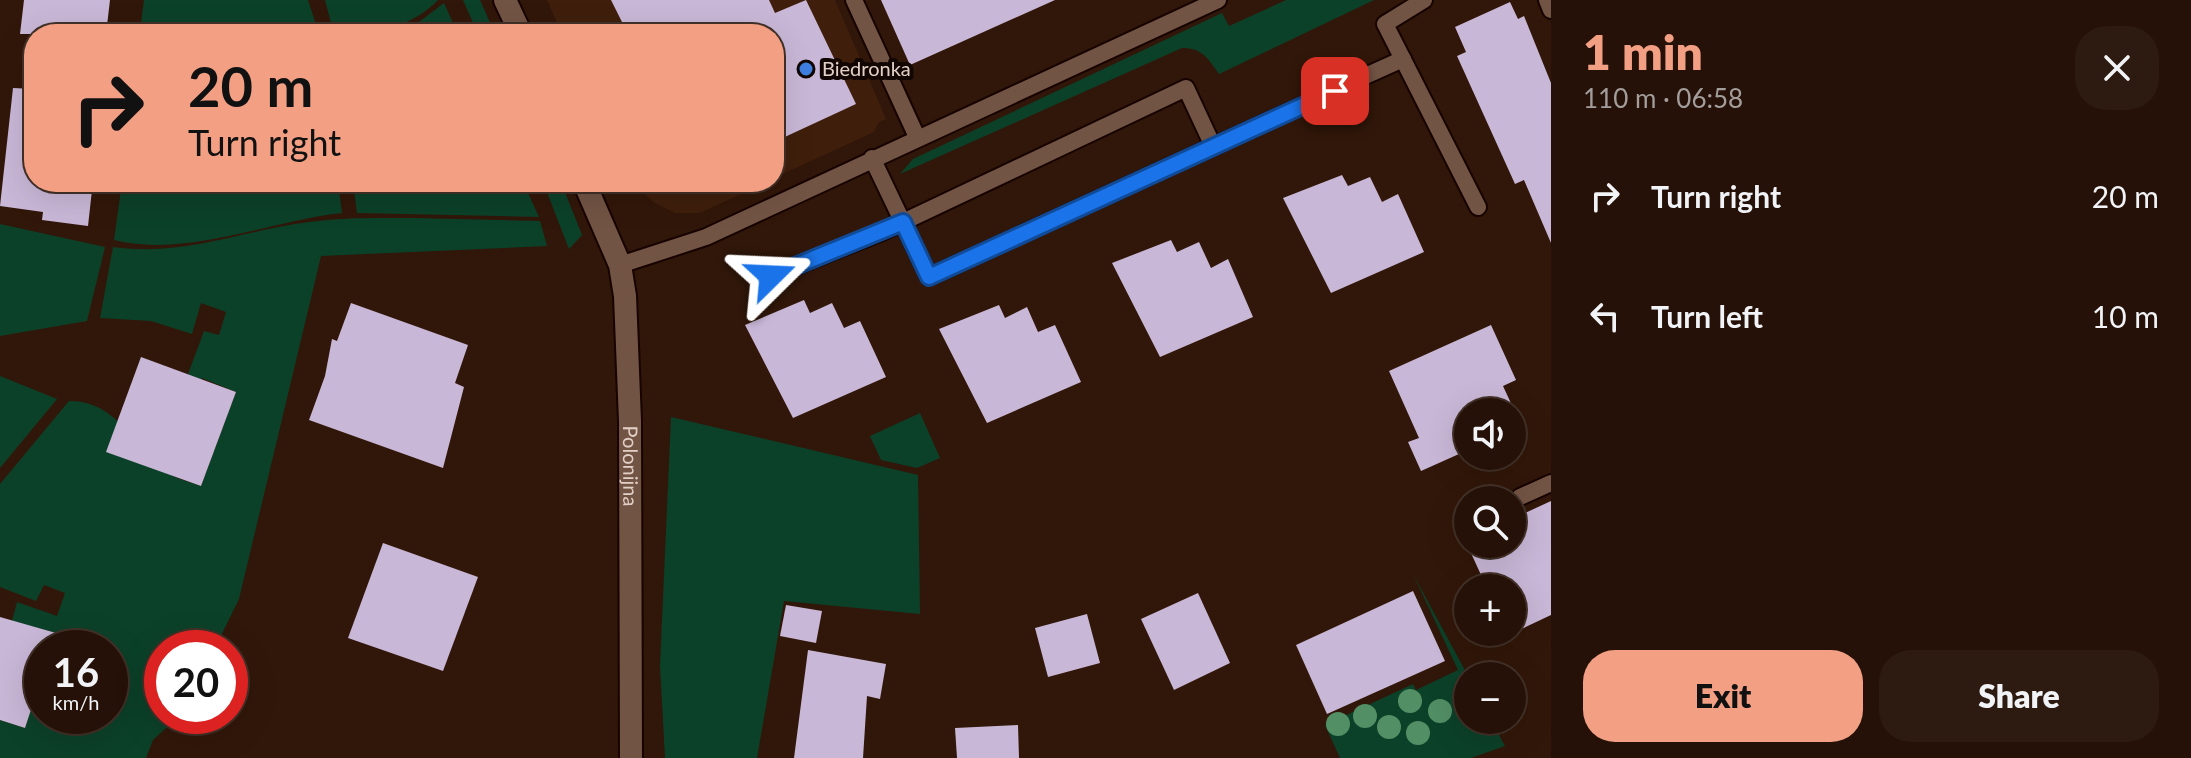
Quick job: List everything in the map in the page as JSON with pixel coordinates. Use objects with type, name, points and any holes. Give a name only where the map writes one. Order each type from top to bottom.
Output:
[{"type":"street","points":[[505,0],[516,24]]},
{"type":"street","name":"Polonijna","points":[[588,192],[620,265],[629,350],[631,758]]},
{"type":"lane","points":[[854,0],[917,137]]},
{"type":"lane","points":[[620,265],[706,237],[1218,0]]},
{"type":"lane","points":[[1424,0],[1385,24],[1478,207]]},
{"type":"lane","points":[[1547,0],[1551,10]]},
{"type":"lane","points":[[872,158],[929,277],[1403,59]]},
{"type":"lane","points":[[771,276],[903,222],[1186,88],[1213,146]]},
{"type":"lane","points":[[1526,494],[1551,483]]},
{"type":"shaded area","name":"Biedronka","points":[[547,0],[835,0],[886,119],[879,122],[874,132],[784,173],[784,24],[558,24]]},
{"type":"shaded area","points":[[643,192],[745,192],[700,213],[675,213],[653,202]]},
{"type":"green space","points":[[144,0],[308,0],[316,24],[141,24]]},
{"type":"green space","points":[[325,0],[438,0],[403,24],[331,24]]},
{"type":"green space","points":[[463,0],[480,0],[491,24],[474,24]]},
{"type":"green space","points":[[1286,0],[1374,0],[1219,74],[1204,55],[1182,48],[900,174],[913,159],[1222,13],[1229,26]]},
{"type":"green space","points":[[444,3],[453,24],[416,24]]},
{"type":"green space","points":[[121,192],[339,192],[342,213],[199,241],[142,244],[114,240]]},
{"type":"green space","points":[[354,192],[528,192],[539,217],[357,213]]},
{"type":"green space","points":[[547,192],[565,192],[582,235],[569,249]]},
{"type":"green space","points":[[322,220],[540,221],[547,246],[321,256],[239,599],[224,630],[144,630],[144,734],[160,734],[153,740],[146,758],[0,758],[0,720],[24,728],[24,734],[128,734],[128,630],[45,630],[12,621],[17,602],[57,616],[65,593],[44,585],[36,601],[0,587],[0,484],[69,401],[100,408],[124,427],[167,472],[201,486],[236,392],[202,378],[199,383],[188,374],[204,331],[219,335],[226,312],[201,303],[192,334],[151,321],[100,318],[113,247],[164,249]]},
{"type":"green space","points":[[0,224],[105,247],[87,321],[0,336]]},
{"type":"green space","points":[[0,376],[57,399],[0,468]]},
{"type":"green space","points":[[920,413],[940,458],[917,468],[881,460],[870,436]]},
{"type":"green space","points":[[671,417],[918,475],[920,614],[784,601],[757,758],[665,758],[660,666]]},
{"type":"green space","points":[[1413,574],[1460,662],[1454,662]]},
{"type":"green space","points":[[1454,672],[1454,734],[1499,734],[1505,746],[1471,758],[1340,758],[1325,725],[1413,684],[1416,690]]},
{"type":"building","points":[[24,0],[110,0],[107,24],[24,24],[24,34],[20,34]]},
{"type":"building","name":"Biedronka","points":[[611,0],[769,0],[775,13],[806,0],[856,104],[784,137],[784,24],[623,24]]},
{"type":"building","points":[[881,0],[1055,0],[910,65]]},
{"type":"building","points":[[1510,2],[1518,19],[1524,16],[1551,83],[1551,243],[1524,180],[1515,184],[1457,56],[1466,52],[1455,27]]},
{"type":"building","points":[[13,88],[24,89],[24,192],[92,192],[88,226],[42,220],[43,212],[0,206]]},
{"type":"building","points":[[1342,175],[1348,186],[1370,177],[1382,202],[1398,194],[1424,252],[1331,293],[1283,198]]},
{"type":"building","points":[[1171,240],[1177,252],[1199,242],[1211,268],[1228,259],[1253,317],[1160,357],[1112,263]]},
{"type":"building","points":[[804,300],[810,313],[832,303],[844,328],[860,321],[886,377],[793,418],[745,325]]},
{"type":"building","points":[[351,303],[468,345],[455,383],[464,387],[443,468],[309,420],[325,376],[332,339],[337,341]]},
{"type":"building","points":[[999,305],[1005,318],[1027,307],[1038,332],[1055,325],[1081,382],[987,423],[939,329]]},
{"type":"building","points":[[1491,325],[1516,380],[1503,386],[1509,398],[1454,398],[1454,456],[1421,471],[1408,442],[1419,438],[1389,371]]},
{"type":"building","points":[[141,357],[236,392],[201,486],[106,452]]},
{"type":"building","points":[[1551,501],[1551,615],[1526,627],[1526,574],[1481,574],[1473,558],[1526,558],[1526,513]]},
{"type":"building","points":[[383,543],[478,577],[443,671],[348,638]]},
{"type":"building","points":[[1413,591],[1445,661],[1327,714],[1296,645]]},
{"type":"building","points":[[1198,593],[1230,663],[1174,690],[1141,619]]},
{"type":"building","points":[[786,605],[822,611],[816,643],[780,636]]},
{"type":"building","points":[[1087,614],[1100,663],[1048,677],[1035,628]]},
{"type":"building","points":[[0,617],[46,630],[24,630],[24,728],[0,720]]},
{"type":"building","points":[[808,650],[886,664],[880,699],[867,696],[863,758],[794,758]]},
{"type":"building","points":[[1018,725],[1019,758],[957,758],[955,728]]},
{"type":"place","name":"Biedronka","points":[[806,69]]},
{"type":"route","points":[[771,276],[903,222],[929,277],[1335,91]]}]
